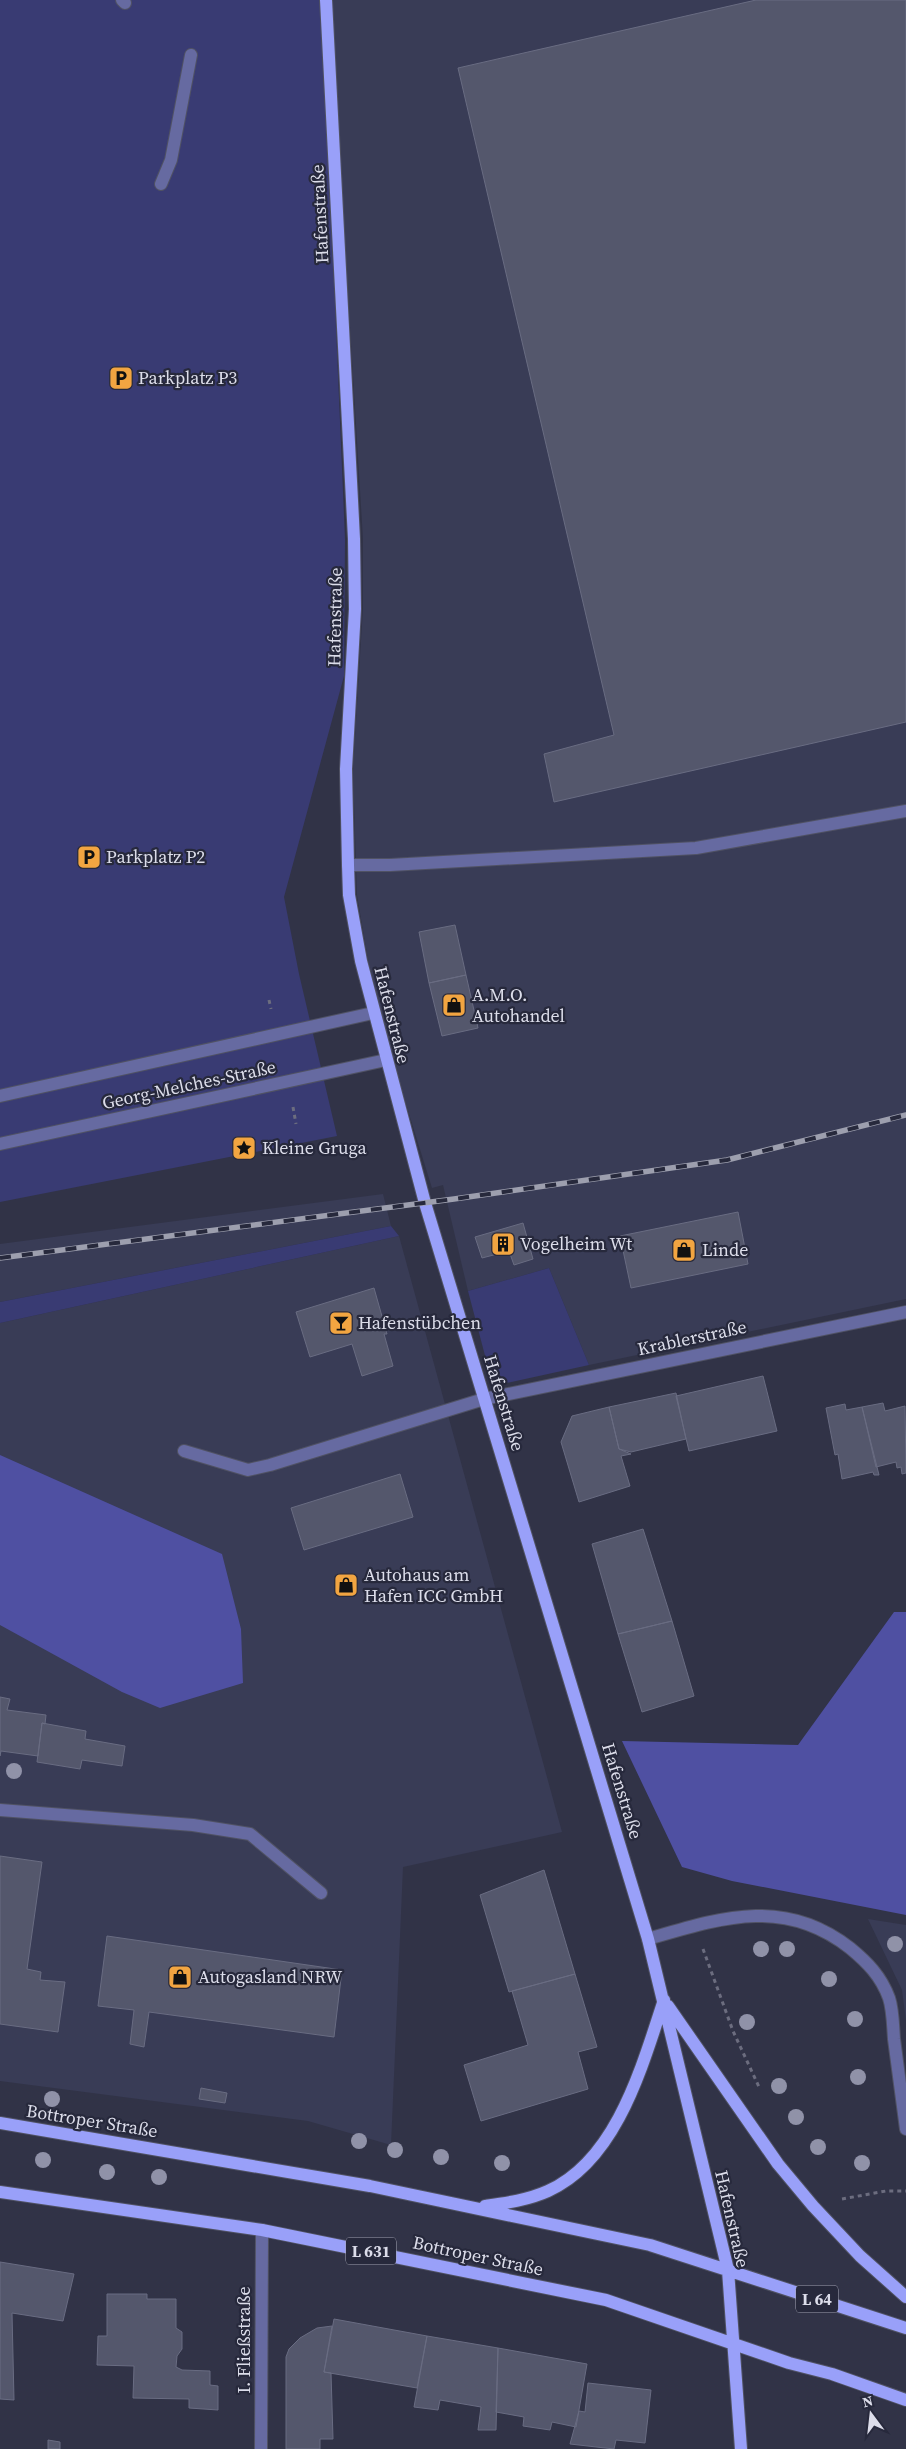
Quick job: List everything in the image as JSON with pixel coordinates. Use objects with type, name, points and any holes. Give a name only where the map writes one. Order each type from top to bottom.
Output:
[{"type":"main road","name":"Hafenstraße","points":[[326,0],[354,539],[355,609],[346,769],[348,865],[354,925],[373,1013],[425,1202],[648,1939],[664,2000],[699,2156],[728,2270],[741,2449]]},
{"type":"main road","name":"Hafenstraße","points":[[664,2000],[778,2164],[813,2206],[860,2256],[906,2297]]},
{"type":"main road","points":[[474,2207],[506,2203],[548,2192],[569,2179],[588,2162],[614,2126],[642,2068],[664,2000]]},
{"type":"main road","name":"Bottroper Straße","points":[[0,2123],[312,2175],[474,2207],[650,2245],[906,2328]]},
{"type":"main road","name":"Bottroper Straße","points":[[0,2192],[262,2230],[606,2300],[789,2363],[832,2374],[906,2400]]},
{"type":"street","points":[[161,184],[171,160],[191,55]]},
{"type":"street","points":[[348,865],[390,865],[696,848],[906,811]]},
{"type":"street","name":"Georg-Melches-Straße","points":[[0,1096],[373,1013]]},
{"type":"street","name":"Georg-Melches-Straße","points":[[0,1144],[386,1060]]},
{"type":"street","name":"Krablerstraße","points":[[184,1451],[248,1470],[270,1465],[484,1399],[906,1312]]},
{"type":"street","points":[[0,1810],[193,1825],[250,1834],[321,1893]]},
{"type":"street","points":[[648,1939],[732,1917],[767,1916],[807,1922],[840,1941],[868,1962],[889,1998],[906,2129]]},
{"type":"street","name":"I. Fließstraße","points":[[261,2449],[262,2230]]},
{"type":"path","points":[[694,1926],[733,2031],[761,2090]]},
{"type":"path","points":[[834,2193],[840,2200],[886,2191],[906,2192]]},
{"type":"shaded area","points":[[0,0],[322,0],[345,539],[344,676],[284,897],[299,974],[337,1136],[0,1202]]},
{"type":"shaded area","points":[[330,0],[906,0],[906,1299],[589,1365],[549,1268],[468,1291],[443,1185],[432,1188],[392,1059],[368,960],[357,895],[353,770],[363,608],[363,539]]},
{"type":"shaded area","points":[[383,1194],[391,1226],[0,1302],[0,1244]]},
{"type":"shaded area","points":[[391,1226],[399,1236],[0,1323],[0,1302]]},
{"type":"shaded area","points":[[399,1236],[562,1832],[403,1867],[391,2145],[308,2121],[0,2081],[0,1323]]},
{"type":"shaded area","points":[[549,1268],[589,1365],[493,1386],[468,1291]]},
{"type":"shaded area","points":[[0,1455],[222,1554],[241,1629],[243,1683],[160,1708],[122,1692],[0,1625]]},
{"type":"shaded area","points":[[894,1612],[906,1612],[906,1915],[732,1881],[682,1867],[622,1741],[798,1745]]},
{"type":"shaded area","points":[[868,1919],[906,1925],[906,2021],[902,1990]]},
{"type":"building","points":[[756,0],[906,0],[906,722],[554,802],[544,754],[614,735],[458,68]]},
{"type":"building","points":[[455,925],[466,975],[429,983],[419,932]]},
{"type":"building","name":"A.M.O. Autohandel","points":[[466,975],[478,1028],[442,1036],[429,983]]},
{"type":"building","name":"Linde","points":[[738,1212],[748,1264],[631,1288],[620,1236]]},
{"type":"building","name":"Vogelheim Wt","points":[[523,1223],[533,1259],[514,1265],[509,1251],[482,1258],[475,1237]]},
{"type":"building","name":"Hafenstübchen","points":[[374,1288],[387,1334],[384,1334],[393,1366],[362,1376],[352,1344],[310,1357],[296,1312]]},
{"type":"building","points":[[763,1376],[777,1431],[689,1451],[676,1396]]},
{"type":"building","points":[[676,1393],[686,1439],[631,1452],[619,1449],[609,1407]]},
{"type":"building","points":[[883,1403],[885,1411],[905,1406],[906,1473],[902,1474],[901,1467],[897,1468],[896,1462],[876,1467],[862,1407]]},
{"type":"building","points":[[845,1404],[846,1410],[862,1407],[879,1475],[874,1475],[873,1472],[842,1479],[838,1454],[835,1455],[826,1408]]},
{"type":"building","points":[[609,1407],[619,1449],[631,1454],[621,1456],[630,1486],[579,1502],[561,1442],[572,1416]]},
{"type":"building","points":[[400,1474],[413,1517],[304,1550],[291,1508]]},
{"type":"building","points":[[643,1529],[672,1621],[618,1634],[592,1544]]},
{"type":"building","points":[[672,1621],[694,1696],[642,1712],[618,1634]]},
{"type":"building","points":[[0,1697],[10,1699],[7,1710],[46,1715],[45,1724],[42,1723],[38,1756],[1,1751],[0,1756]]},
{"type":"building","points":[[42,1723],[86,1731],[85,1739],[125,1746],[122,1766],[82,1760],[80,1769],[37,1762]]},
{"type":"building","points":[[0,1856],[42,1862],[27,1969],[41,1972],[40,1980],[65,1982],[58,2032],[0,2024]]},
{"type":"building","points":[[544,1870],[575,1974],[509,1992],[480,1895]]},
{"type":"building","points":[[107,1936],[342,1970],[334,2037],[149,2012],[144,2047],[130,2044],[134,2010],[98,2006]]},
{"type":"building","points":[[575,1974],[597,2047],[578,2052],[588,2089],[481,2121],[464,2065],[528,2045],[512,1991]]},
{"type":"building","points":[[201,2088],[227,2093],[225,2103],[199,2099]]},
{"type":"building","points":[[0,2262],[74,2274],[63,2321],[12,2313],[14,2400],[0,2399]]},
{"type":"building","points":[[107,2294],[147,2294],[147,2299],[176,2299],[176,2328],[182,2332],[182,2349],[177,2356],[176,2367],[182,2370],[210,2371],[210,2385],[218,2386],[218,2410],[189,2408],[189,2399],[133,2398],[134,2366],[97,2365],[98,2336],[107,2336]]},
{"type":"building","points":[[334,2319],[427,2336],[417,2388],[324,2372]]},
{"type":"building","points":[[332,2326],[324,2372],[331,2373],[333,2439],[320,2439],[320,2449],[286,2449],[286,2357],[289,2349],[300,2338],[317,2328]]},
{"type":"building","points":[[427,2336],[498,2348],[496,2430],[478,2430],[481,2407],[440,2400],[438,2410],[414,2407]]},
{"type":"building","points":[[498,2348],[587,2364],[576,2427],[552,2422],[550,2430],[523,2426],[524,2417],[496,2412]]},
{"type":"building","points":[[588,2383],[651,2390],[645,2443],[616,2440],[614,2449],[570,2444],[579,2411],[585,2412]]},
{"type":"building","points":[[48,2440],[60,2442],[60,2449],[48,2449]]},
{"type":"railway","points":[[0,1258],[454,1199],[727,1160],[906,1115]]},
{"type":"place","name":"Parkplatz P3","points":[[121,378]]},
{"type":"place","name":"Parkplatz P2","points":[[89,857]]},
{"type":"place","name":"A.M.O. Autohandel","points":[[454,1005]]},
{"type":"place","name":"Kleine Gruga","points":[[244,1148]]},
{"type":"place","name":"Vogelheim Wt","points":[[503,1244]]},
{"type":"place","name":"Linde","points":[[684,1250]]},
{"type":"place","name":"Hafenstübchen","points":[[341,1323]]},
{"type":"place","name":"Autohaus am Hafen ICC GmbH","points":[[346,1585]]},
{"type":"place","name":"Autogasland NRW","points":[[180,1977]]}]
